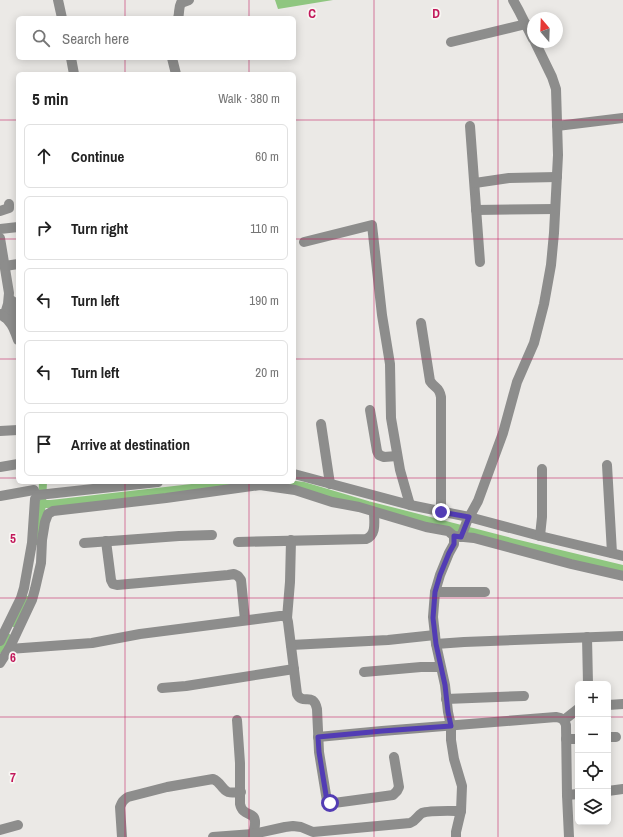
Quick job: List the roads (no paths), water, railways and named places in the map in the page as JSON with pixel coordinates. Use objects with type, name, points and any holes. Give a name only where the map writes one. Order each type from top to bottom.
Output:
[{"type":"street","points":[[58,0],[62,16]]},
{"type":"street","points":[[179,16],[178,7],[180,3],[189,0]]},
{"type":"street","points":[[451,42],[526,24],[513,0]]},
{"type":"street","points":[[456,837],[461,811],[462,786],[454,760],[451,740],[451,726],[436,640],[433,618],[435,592],[449,553],[478,501],[503,434],[517,382],[534,342],[544,304],[551,265],[558,155],[556,89],[538,48]]},
{"type":"street","points":[[71,60],[74,72]]},
{"type":"street","points":[[172,60],[176,72]]},
{"type":"street","points":[[557,126],[623,118]]},
{"type":"street","points":[[470,126],[480,262]]},
{"type":"street","points":[[475,183],[509,178],[557,177]]},
{"type":"street","points":[[0,211],[9,208],[9,204]]},
{"type":"street","points":[[476,210],[555,209]]},
{"type":"street","points":[[304,242],[372,225],[382,315],[390,364],[391,418],[400,470],[410,505]]},
{"type":"street","points":[[0,229],[16,227]]},
{"type":"street","points":[[0,238],[9,293],[8,310],[16,335]]},
{"type":"street","points":[[5,266],[16,264]]},
{"type":"street","points":[[421,323],[430,381],[438,388],[441,397],[441,512]]},
{"type":"street","points":[[370,410],[379,455],[384,457],[397,456]]},
{"type":"street","points":[[321,424],[330,484]]},
{"type":"street","points":[[0,431],[16,430]]},
{"type":"street","points":[[0,467],[16,464]]},
{"type":"street","points":[[607,465],[612,553]]},
{"type":"street","points":[[540,536],[542,517],[542,469]]},
{"type":"street","points":[[296,475],[410,505],[623,556]]},
{"type":"street","points":[[0,496],[134,484]]},
{"type":"street","points":[[0,663],[9,649],[32,600],[41,563],[42,540],[45,522],[48,514],[54,511],[260,485],[295,490],[332,502],[359,507],[426,527],[448,531],[571,564],[623,576]]},
{"type":"street","points":[[0,641],[21,598],[24,588],[32,543],[35,503],[38,492]]},
{"type":"street","points":[[238,542],[366,539],[373,534],[374,512]]},
{"type":"street","points":[[84,543],[212,535]]},
{"type":"street","points":[[291,540],[287,618],[296,689],[299,698],[313,700],[316,703],[319,752],[327,801],[330,803],[386,796],[398,792],[399,787],[394,757]]},
{"type":"street","points":[[106,541],[111,580],[113,584],[117,585],[234,574],[238,576],[241,580],[245,620]]},
{"type":"street","points":[[435,592],[485,592]]},
{"type":"street","points":[[9,649],[92,643],[140,634],[245,620],[280,616],[287,618]]},
{"type":"street","points":[[291,645],[388,640],[436,640],[464,642],[623,636]]},
{"type":"street","points":[[587,637],[588,681]]},
{"type":"street","points":[[364,672],[440,667]]},
{"type":"street","points":[[162,688],[186,686],[294,669]]},
{"type":"street","points":[[446,699],[524,696]]},
{"type":"street","points":[[611,705],[623,704]]},
{"type":"street","points":[[564,720],[575,711]]},
{"type":"street","points":[[318,737],[556,717],[561,718],[564,720],[566,725],[569,837]]},
{"type":"street","points":[[237,720],[240,763],[240,804],[241,809],[244,812],[252,814],[255,819],[253,835]]},
{"type":"street","points":[[566,740],[575,739]]},
{"type":"street","points":[[122,837],[120,807],[124,799],[128,797],[167,787],[213,779],[218,781],[227,792],[241,792]]},
{"type":"street","points":[[611,791],[623,789]]},
{"type":"street","points":[[567,795],[575,794]]},
{"type":"street","points":[[213,837],[253,835],[293,826],[301,827],[313,832],[410,823],[415,821],[420,814],[426,812],[461,811]]},
{"type":"street","points":[[0,830],[18,825]]},
{"type":"waterway","points":[[37,541],[43,484]]},
{"type":"waterway","points":[[42,504],[227,484]]},
{"type":"waterway","points":[[287,484],[304,486],[368,505],[623,569]]},
{"type":"waterway","points":[[14,623],[25,599]]},
{"type":"waterway","points":[[0,649],[7,637]]}]
